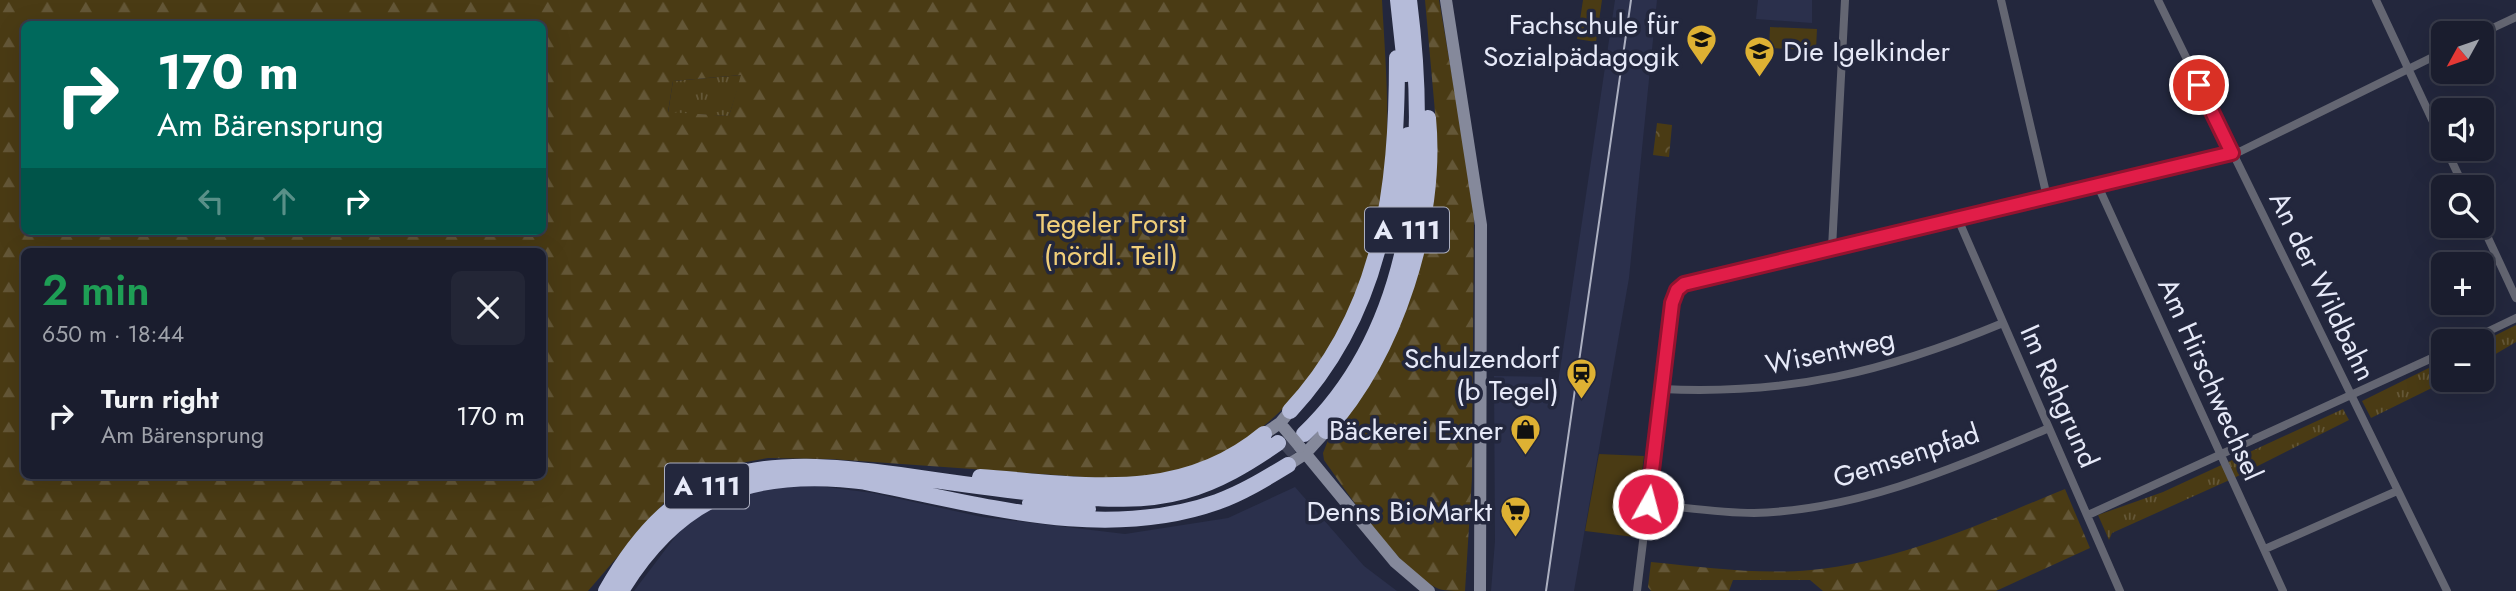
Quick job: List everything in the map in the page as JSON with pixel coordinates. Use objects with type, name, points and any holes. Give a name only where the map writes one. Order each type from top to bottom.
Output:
[{"type":"highway","points":[[1291,438],[1319,377],[1350,328],[1365,292],[1381,237],[1395,141],[1397,0]]},
{"type":"highway","name":"A 111","points":[[606,591],[648,531],[683,500],[742,472],[775,466],[851,474],[1058,507],[1142,508],[1190,499],[1226,486],[1334,402],[1361,361],[1388,298],[1405,240],[1414,195],[1419,132],[1418,78],[1409,0]]},
{"type":"highway","points":[[1326,431],[1363,382],[1385,340],[1402,297],[1423,216],[1428,187],[1430,142],[1416,0]]},
{"type":"highway","points":[[851,474],[1106,488],[1170,480],[1203,470],[1237,454],[1264,434]]},
{"type":"highway","name":"A 111","points":[[621,591],[662,536],[693,509],[726,492],[775,478],[851,474]]},
{"type":"street","points":[[1446,0],[1481,225],[1480,591]]},
{"type":"street","points":[[1832,248],[1845,0]]},
{"type":"street","points":[[2001,0],[2047,198]]},
{"type":"street","name":"An der Wildbahn","points":[[2158,0],[2447,591]]},
{"type":"street","points":[[2376,0],[2431,118]]},
{"type":"street","points":[[2494,27],[2516,17]]},
{"type":"street","points":[[1637,591],[1672,303],[1677,290],[1684,284],[2232,153],[2431,58]]},
{"type":"street","name":"Am Hirschwechsel","points":[[2098,186],[2283,591]]},
{"type":"street","name":"Im Rehgrund","points":[[1958,219],[2120,591]]},
{"type":"street","points":[[2488,238],[2516,298]]},
{"type":"street","points":[[2493,329],[2516,318]]},
{"type":"street","name":"Wisentweg","points":[[1662,389],[1750,390],[1823,381],[1888,364],[2003,323]]},
{"type":"street","points":[[2088,516],[2353,397],[2431,359]]},
{"type":"street","name":"Gemsenpfad","points":[[1648,504],[1712,512],[1753,513],[1850,501],[1923,479],[2049,428]]},
{"type":"street","points":[[1264,434],[1291,438],[1326,431]]},
{"type":"street","points":[[1291,438],[1395,562],[1429,591]]},
{"type":"street","points":[[2264,549],[2398,491]]},
{"type":"shaded area","points":[[1615,0],[1657,0],[1629,278],[1574,591],[1491,591],[1495,541],[1494,376],[1549,377],[1558,383]]},
{"type":"shaded area","points":[[1758,0],[1812,0],[1812,23],[1756,19]]},
{"type":"shaded area","points":[[794,483],[873,493],[982,517],[1125,534],[1228,518],[1295,487],[1364,566],[1397,591],[634,591],[684,525],[719,504],[763,488]]},
{"type":"green space","name":"Tegeler Forst (nördl. Teil)","points":[[0,0],[1382,0],[1387,88],[1386,154],[1376,225],[1363,272],[1346,317],[1323,359],[1295,396],[1260,429],[1219,455],[1172,474],[1125,480],[831,459],[768,458],[741,463],[707,477],[664,503],[588,591],[0,591]],"holes":[[[741,75],[729,116],[668,112],[673,81]]]},
{"type":"green space","points":[[1425,0],[1439,0],[1474,204],[1472,478],[1465,591],[1439,589],[1408,567],[1361,512],[1324,460],[1323,453],[1434,173],[1435,112]]},
{"type":"green space","points":[[1583,0],[1602,0],[1596,42],[1577,39]]},
{"type":"green space","points":[[1770,27],[1817,29],[1816,50],[1769,48]]},
{"type":"green space","points":[[742,75],[729,116],[668,113],[673,81]]},
{"type":"green space","points":[[1657,123],[1672,125],[1669,157],[1653,155]]},
{"type":"green space","points":[[2516,325],[2516,342],[2494,355],[2494,336]]},
{"type":"green space","points":[[2431,367],[2431,388],[2371,418],[2362,401]]},
{"type":"green space","points":[[2343,409],[2349,420],[2234,478],[2112,533],[2109,540],[2098,515],[2163,492]]},
{"type":"green space","points":[[1599,454],[1644,456],[1634,537],[1585,531]]},
{"type":"green space","points":[[2065,489],[2090,548],[1996,591],[1823,591],[1810,580],[1733,580],[1729,591],[1651,591],[1648,587],[1651,562],[1771,572],[1811,570],[1877,558],[1941,539]]},
{"type":"tunnel","points":[[1284,452],[1304,434]]},
{"type":"tram line","points":[[1546,591],[1631,0]]},
{"type":"place","name":"Fachschule für Sozialpädagogik","points":[[1702,67]]},
{"type":"place","name":"Die Igelkinder","points":[[1760,78]]},
{"type":"place","name":"Schulzendorf (b Tegel)","points":[[1582,401]]},
{"type":"place","name":"Bäckerei Exner","points":[[1526,457]]},
{"type":"place","name":"Denns BioMarkt","points":[[1515,538]]},
{"type":"route","points":[[1648,504],[1672,303],[1677,290],[1684,284],[2232,153],[2199,85]]}]
